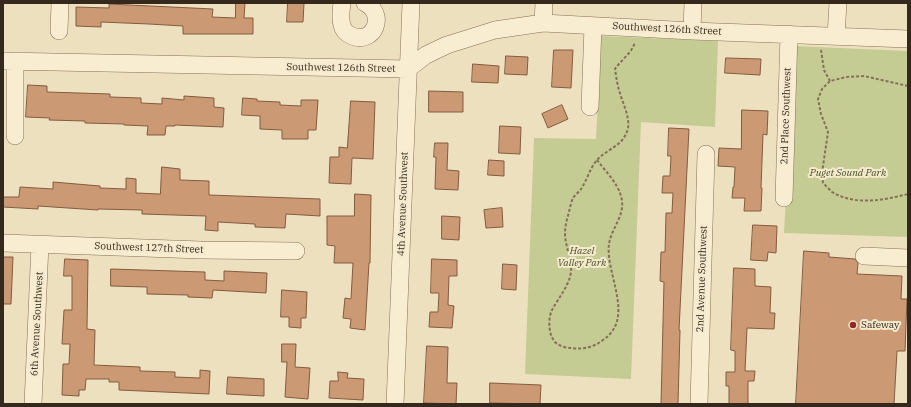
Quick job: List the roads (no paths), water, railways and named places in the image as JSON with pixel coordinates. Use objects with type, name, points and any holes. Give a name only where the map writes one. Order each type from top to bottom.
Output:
[{"type":"street","points":[[59,31],[60,3]]},
{"type":"street","points":[[342,3],[341,23],[343,28],[350,35],[361,37],[367,36],[373,31],[377,18],[375,11],[365,3]]},
{"type":"street","name":"4th Avenue Southwest","points":[[394,404],[411,3]]},
{"type":"street","points":[[543,23],[544,3]]},
{"type":"street","points":[[692,31],[693,3]]},
{"type":"street","points":[[829,36],[838,3]]},
{"type":"street","name":"Southwest 126th Street","points":[[9,61],[408,69],[426,55],[447,45],[495,30],[543,23],[692,31],[908,39]]},
{"type":"street","points":[[590,107],[593,26]]},
{"type":"street","name":"2nd Place Southwest","points":[[784,198],[789,34]]},
{"type":"street","points":[[9,61],[15,136]]},
{"type":"street","name":"2nd Avenue Southwest","points":[[699,404],[706,154]]},
{"type":"street","name":"Southwest 127th Street","points":[[3,242],[201,250],[296,251]]},
{"type":"street","name":"6th Avenue Southwest","points":[[33,404],[40,244]]},
{"type":"street","points":[[864,256],[908,258]]},
{"type":"place","name":"Safeway","points":[[853,325]]},
{"type":"park label","name":"Puget Sound Park","points":[[848,173]]},
{"type":"park label","name":"Hazel Valley Park","points":[[582,256]]}]
